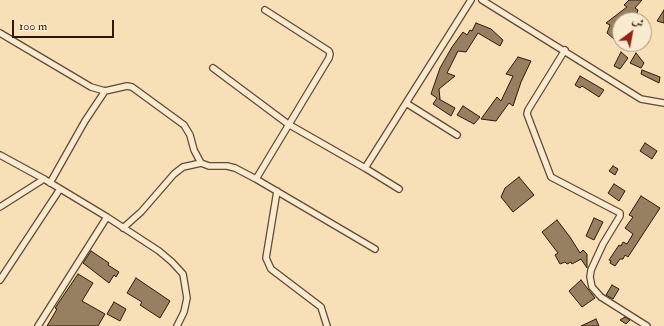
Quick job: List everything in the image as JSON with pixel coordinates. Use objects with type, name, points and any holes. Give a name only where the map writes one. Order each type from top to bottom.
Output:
[{"type":"street","points":[[365,168],[471,0]]},
{"type":"street","points":[[482,0],[641,98],[664,103]]},
{"type":"street","points":[[256,179],[330,54],[329,51],[265,10]]},
{"type":"street","points":[[0,33],[91,87],[105,91],[127,86],[132,87],[184,125],[190,135],[194,150],[201,163]]},
{"type":"street","points":[[565,50],[527,114],[551,177],[620,213],[620,216],[603,244],[591,270],[590,277],[592,287],[601,297],[647,326]]},
{"type":"street","points":[[213,68],[288,124],[399,189]]},
{"type":"street","points":[[50,183],[105,91]]},
{"type":"street","points":[[406,103],[457,135]]},
{"type":"street","points":[[0,155],[44,179],[107,217],[159,251],[172,262],[183,274],[186,298],[184,312],[177,326]]},
{"type":"street","points":[[123,228],[141,212],[174,174],[183,167],[201,163],[209,166],[228,166],[256,179],[375,249]]},
{"type":"street","points":[[0,208],[44,179]]},
{"type":"street","points":[[0,280],[60,189]]},
{"type":"street","points":[[277,191],[266,258],[272,269],[321,307],[327,326]]},
{"type":"street","points":[[38,326],[107,217]]},
{"type":"building","points":[[629,0],[642,0],[635,8],[638,10],[637,12],[620,12],[627,7],[624,5]]},
{"type":"building","points":[[664,10],[664,23],[657,21]]},
{"type":"building","points":[[612,18],[612,37],[607,33],[610,25],[606,23]]},
{"type":"building","points":[[476,23],[491,29],[503,40],[500,46],[478,33],[466,52],[458,51],[447,73],[455,76],[439,89],[439,99],[455,108],[451,116],[433,104],[437,98],[431,94],[440,68],[452,47],[463,32],[467,35],[470,30],[472,31]]},
{"type":"building","points":[[621,52],[628,58],[620,69],[614,66]]},
{"type":"building","points":[[636,53],[644,63],[641,68],[630,63]]},
{"type":"building","points":[[518,57],[531,61],[521,82],[513,106],[509,103],[496,121],[481,119],[497,97],[501,101],[513,76],[506,74]]},
{"type":"building","points":[[642,70],[660,77],[659,83],[641,74]]},
{"type":"building","points":[[580,76],[604,90],[599,97],[582,86],[580,88],[575,85]]},
{"type":"building","points":[[463,106],[480,117],[474,124],[457,115]]},
{"type":"building","points":[[645,143],[657,151],[652,159],[640,151]]},
{"type":"building","points":[[613,166],[618,169],[615,175],[609,171]]},
{"type":"building","points":[[519,177],[534,195],[513,212],[501,197],[505,188]]},
{"type":"building","points":[[614,184],[625,191],[619,201],[608,193]]},
{"type":"building","points":[[641,196],[660,208],[628,257],[625,255],[623,259],[620,259],[615,266],[610,263],[611,261],[609,260],[619,245],[621,246],[623,242],[627,244],[633,234],[625,228],[633,217],[629,215]]},
{"type":"building","points":[[594,218],[603,222],[594,240],[586,236]]},
{"type":"building","points":[[557,220],[580,253],[583,250],[587,254],[587,268],[581,259],[572,264],[571,262],[567,264],[565,262],[560,264],[555,255],[558,253],[542,232]]},
{"type":"building","points":[[91,251],[119,272],[116,277],[114,275],[109,283],[83,263]]},
{"type":"building","points":[[78,274],[93,283],[82,301],[105,314],[98,326],[47,326],[57,309],[55,308]]},
{"type":"building","points":[[136,278],[170,301],[160,318],[140,305],[142,302],[127,293]]},
{"type":"building","points":[[581,280],[595,298],[582,307],[569,291]]},
{"type":"building","points":[[612,285],[619,289],[613,299],[606,295]]},
{"type":"building","points":[[114,302],[126,309],[120,321],[107,314]]},
{"type":"building","points":[[625,317],[630,320],[626,324],[620,320]]},
{"type":"building","points":[[596,319],[599,326],[581,326]]}]
